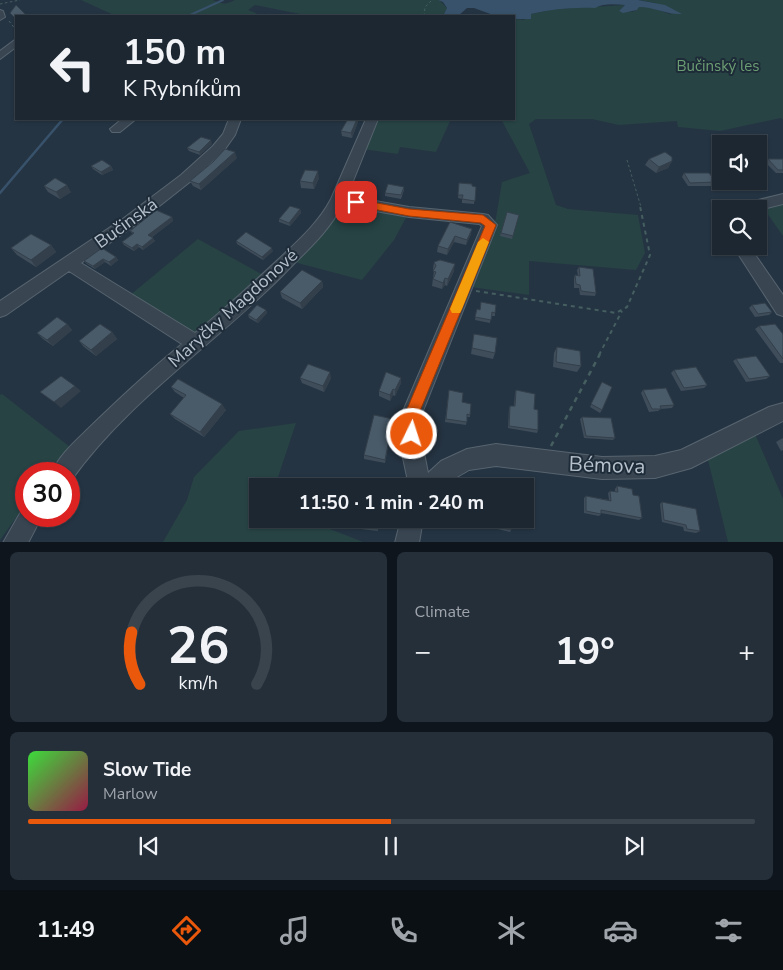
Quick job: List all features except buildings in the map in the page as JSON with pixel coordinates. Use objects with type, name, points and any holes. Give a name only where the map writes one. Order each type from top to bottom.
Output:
[{"type":"street","points":[[0,56],[15,43]]},
{"type":"street","points":[[116,129],[129,120]]},
{"type":"street","name":"Bučinská","points":[[0,310],[129,222],[186,178],[218,149],[229,135],[235,120]]},
{"type":"street","name":"Maryčky Magdonové","points":[[71,462],[143,388],[244,303],[315,233],[331,213],[372,120]]},
{"type":"street","points":[[338,199],[409,212],[483,219],[490,225],[411,416],[413,452],[418,478]]},
{"type":"street","points":[[767,203],[783,199]]},
{"type":"street","points":[[746,255],[783,309]]},
{"type":"street","points":[[69,263],[196,343]]},
{"type":"street","name":"Bémova","points":[[436,478],[467,460],[496,455],[602,468],[655,467],[683,460],[783,412]]},
{"type":"street","points":[[15,542],[24,527]]},
{"type":"street","points":[[407,542],[410,528]]},
{"type":"path","points":[[0,4],[20,0]]},
{"type":"path","points":[[424,15],[425,7],[432,0]]},
{"type":"path","points":[[0,16],[6,18],[15,29]]},
{"type":"path","points":[[464,289],[616,314],[627,307],[650,255],[642,212],[627,160]]},
{"type":"path","points":[[543,462],[622,310]]},
{"type":"green space","points":[[81,0],[213,0],[229,3],[235,0],[439,0],[447,8],[444,15],[305,15],[255,5],[248,10],[256,13],[256,15],[114,15]]},
{"type":"green space","name":"Bučinský les","points":[[638,0],[783,0],[783,120],[781,118],[720,131],[678,127],[677,121],[619,125],[592,119],[536,119],[529,124],[556,205],[568,209],[638,215],[645,253],[636,270],[529,261],[529,295],[471,287],[496,218],[502,182],[530,173],[502,120],[515,120],[515,19],[524,20],[531,14],[556,9],[625,5],[619,11],[632,12],[639,7],[650,7],[672,15],[655,3]]},
{"type":"green space","points":[[376,120],[451,120],[436,152],[400,147],[398,154],[362,149]]},
{"type":"green space","points":[[340,201],[409,212],[394,240],[362,280],[290,261]]},
{"type":"green space","points":[[783,201],[783,236],[767,213],[767,205]]},
{"type":"green space","points":[[198,239],[265,276],[193,336],[129,296]]},
{"type":"green space","points":[[2,394],[70,447],[58,462],[15,462],[15,519],[0,540],[0,395]]},
{"type":"green space","points":[[296,423],[278,478],[249,478],[249,528],[328,528],[363,542],[163,542],[187,500],[194,477],[239,431]]},
{"type":"green space","points":[[755,434],[783,499],[783,542],[728,542],[708,460]]},
{"type":"water","points":[[438,0],[638,0],[665,5],[682,14],[639,7],[637,10],[623,13],[619,11],[625,5],[613,4],[595,8],[547,11],[531,14],[531,19],[515,19],[515,15],[493,15],[474,8],[467,8],[459,15],[444,15],[447,8],[443,2]]},
{"type":"waterway","points":[[190,15],[223,0]]},
{"type":"waterway","points":[[0,193],[62,120]]},
{"type":"slow traffic","points":[[456,309],[483,242]]},
{"type":"route","points":[[356,202],[409,212],[483,219],[490,225],[411,416],[412,434]]}]
